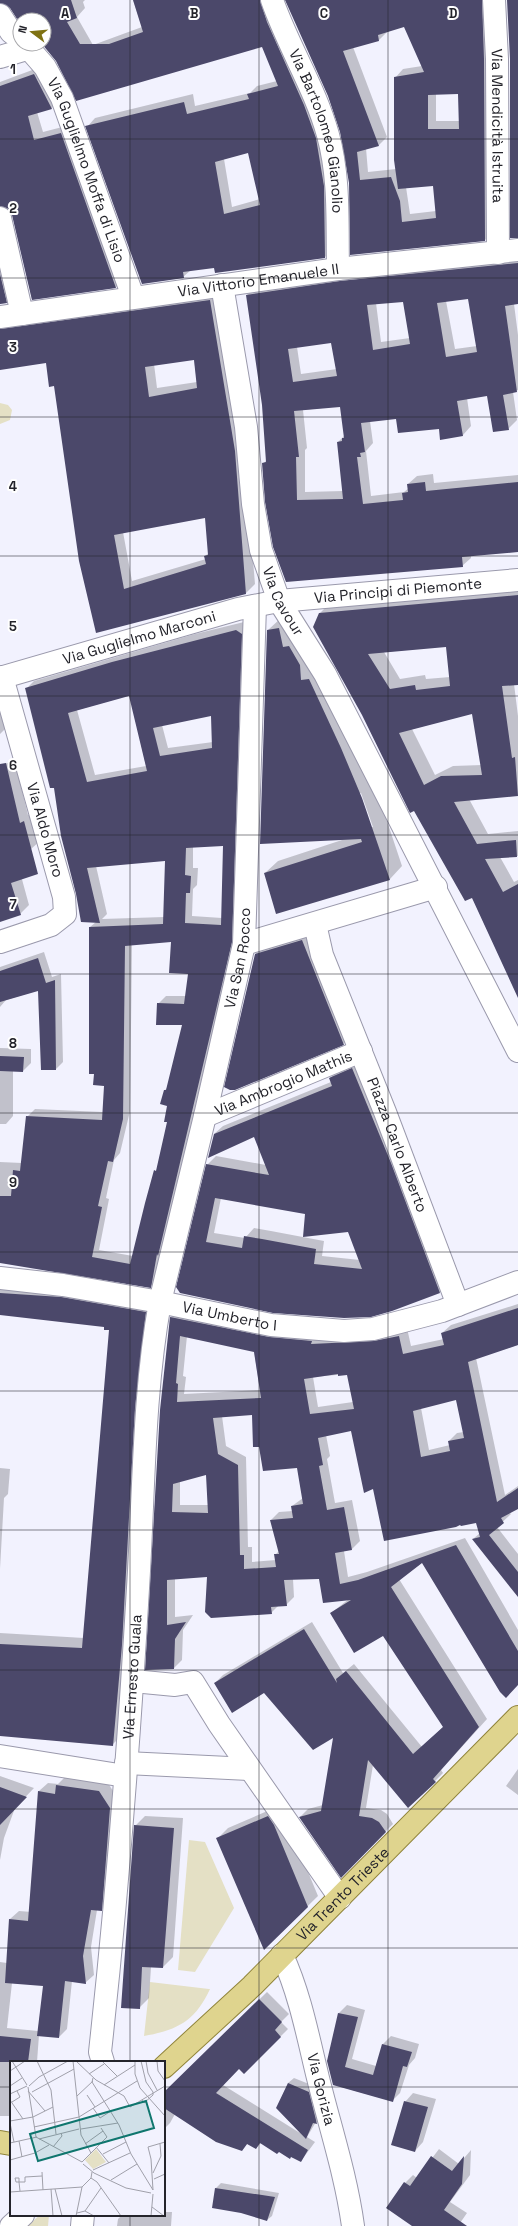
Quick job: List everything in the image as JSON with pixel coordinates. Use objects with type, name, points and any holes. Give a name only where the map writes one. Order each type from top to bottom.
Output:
[{"type":"main road","name":"Via Trento Trieste","points":[[165,2066],[340,1898],[518,1717]]},
{"type":"main road","points":[[0,2142],[10,2144]]},
{"type":"street","name":"Via Bartolomeo Gianolio","points":[[272,0],[319,110],[328,136],[335,180],[338,269]]},
{"type":"street","name":"Via Mendicità Istruita","points":[[494,0],[508,251]]},
{"type":"street","name":"Via Guglielmo Moffa di Lisio","points":[[0,15],[12,33]]},
{"type":"street","points":[[0,57],[12,51]]},
{"type":"street","name":"Via Guglielmo Moffa di Lisio","points":[[30,52],[62,98],[133,297]]},
{"type":"street","points":[[0,218],[22,314]]},
{"type":"street","name":"Via Vittorio Emanuele II","points":[[0,317],[338,269],[508,251]]},
{"type":"street","name":"Via Cavour","points":[[222,285],[246,427],[253,504],[261,550],[279,601],[324,674],[436,887]]},
{"type":"street","name":"Via Principi di Piemonte","points":[[279,601],[518,580]]},
{"type":"street","name":"Via Guglielmo Marconi","points":[[1,677],[255,606],[279,601]]},
{"type":"street","name":"Via San Rocco","points":[[160,1302],[205,1116],[244,944],[255,606]]},
{"type":"street","name":"Via Aldo Moro","points":[[0,942],[52,925],[64,914],[64,896],[1,677]]},
{"type":"street","points":[[244,944],[436,887],[518,1051]]},
{"type":"street","name":"Piazza Carlo Alberto","points":[[315,924],[322,955],[361,1051],[458,1305]]},
{"type":"street","name":"Via Ambrogio Mathis","points":[[205,1116],[361,1051]]},
{"type":"street","name":"Via Umberto I","points":[[0,1278],[63,1285],[160,1302],[270,1325],[344,1331],[373,1330],[458,1305]]},
{"type":"street","points":[[458,1305],[518,1282]]},
{"type":"street","name":"Via Ernesto Guala","points":[[100,2059],[133,1681],[147,1430],[155,1329],[160,1302]]},
{"type":"street","points":[[133,1681],[175,1685],[193,1682],[249,1769],[340,1898]]},
{"type":"street","points":[[0,1756],[126,1769],[249,1769]]},
{"type":"street","name":"Via Gorizia","points":[[282,1955],[291,1973],[300,2007],[348,2192],[353,2226]]},
{"type":"street","points":[[11,2226],[22,2216]]},
{"type":"street","points":[[82,2226],[83,2216]]},
{"type":"shaded area","points":[[0,403],[8,405],[12,410],[10,420],[0,424]]},
{"type":"shaded area","points":[[189,1840],[205,1842],[234,1908],[195,1972],[178,1970]]},
{"type":"shaded area","points":[[150,1982],[210,1989],[198,2009],[184,2022],[167,2031],[144,2036]]},
{"type":"shaded area","points":[[39,2216],[49,2216],[48,2226],[27,2226]]},
{"type":"building","points":[[0,0],[71,0],[77,18],[67,22],[80,44],[109,44],[143,32],[133,0],[260,0],[267,22],[304,105],[316,138],[324,186],[325,258],[215,273],[214,268],[183,272],[184,278],[142,284],[85,126],[184,102],[187,114],[249,99],[247,94],[278,86],[262,47],[76,101],[56,61],[49,52],[52,52],[52,12],[13,12],[10,8],[0,3]],"holes":[[[248,153],[260,205],[224,214],[215,162]]]},
{"type":"building","points":[[285,0],[482,0],[484,59],[485,241],[350,255],[349,183],[340,132],[328,96]],"holes":[[[404,27],[424,72],[394,77],[394,160],[398,189],[433,186],[436,218],[402,222],[400,201],[391,177],[360,180],[357,152],[379,146],[343,51],[379,41],[378,35]],[[458,94],[459,129],[428,129],[428,95]]]},
{"type":"building","points":[[507,0],[518,0],[518,238],[510,238],[510,59]]},
{"type":"building","points":[[34,74],[52,109],[28,116],[34,140],[61,133],[116,288],[32,300],[12,215],[9,209],[0,206],[0,86]]},
{"type":"building","points":[[518,263],[518,304],[505,306],[517,392],[503,395],[509,430],[493,432],[487,396],[457,401],[463,436],[440,440],[439,429],[398,433],[396,419],[361,423],[365,452],[360,453],[361,457],[357,457],[363,504],[403,500],[402,493],[408,492],[407,484],[425,482],[426,491],[518,482],[518,552],[462,557],[463,567],[286,582],[273,547],[265,502],[262,463],[266,462],[262,405],[246,295],[340,281]],"holes":[[[468,299],[477,352],[446,357],[437,303]],[[403,302],[410,344],[373,350],[367,305]],[[331,343],[337,376],[293,382],[288,349]],[[340,407],[344,438],[342,438],[342,441],[337,442],[343,499],[297,500],[296,457],[299,457],[294,411]]]},
{"type":"building","points":[[0,274],[7,303],[0,304]]},
{"type":"building","points":[[210,300],[235,451],[246,594],[96,633],[79,561],[54,386],[49,387],[46,363],[0,370],[0,329]],"holes":[[[194,360],[197,388],[149,397],[145,367]],[[205,518],[208,555],[204,556],[206,564],[124,589],[114,535]]]},
{"type":"building","points":[[518,595],[518,685],[502,686],[512,758],[515,757],[518,796],[454,802],[477,844],[516,840],[517,857],[485,859],[503,892],[518,884],[518,998],[472,898],[465,901],[414,811],[410,813],[362,715],[313,627],[319,613]],"holes":[[[446,647],[450,686],[416,690],[415,685],[390,689],[368,654]],[[472,714],[482,775],[441,776],[424,785],[399,733]]]},
{"type":"building","points":[[279,628],[283,647],[289,646],[300,665],[301,680],[309,679],[341,748],[362,798],[390,880],[276,914],[264,873],[362,842],[361,839],[260,844],[267,630]]},
{"type":"building","points":[[236,630],[242,634],[232,942],[158,1256],[157,1254],[151,1288],[0,1263],[0,1196],[11,1196],[13,1170],[20,1171],[26,1116],[102,1120],[104,1086],[93,1085],[94,1074],[89,1074],[89,927],[163,924],[165,861],[87,868],[100,923],[81,922],[76,894],[61,836],[54,788],[50,788],[25,688],[112,662]],"holes":[[[129,696],[147,771],[87,782],[68,713]],[[211,716],[212,748],[160,756],[153,728]],[[223,846],[221,925],[185,923],[186,893],[190,893],[191,876],[185,875],[186,848]],[[171,942],[169,973],[188,974],[184,1004],[157,1003],[156,1025],[182,1025],[166,1090],[164,1090],[160,1104],[167,1106],[164,1122],[167,1122],[156,1171],[154,1170],[130,1264],[92,1257],[102,1207],[98,1206],[108,1161],[113,1162],[123,1119],[125,946]]]},
{"type":"building","points":[[6,763],[20,823],[24,821],[38,874],[11,883],[21,915],[0,922],[0,764]]},
{"type":"building","points":[[302,940],[344,1045],[235,1090],[230,1090],[224,1087],[255,954]]},
{"type":"building","points":[[38,958],[46,983],[55,980],[56,1070],[41,1070],[38,991],[0,1002],[0,971]]},
{"type":"building","points":[[0,1056],[24,1057],[23,1072],[0,1071]]},
{"type":"building","points":[[352,1068],[391,1163],[440,1293],[392,1311],[371,1317],[344,1318],[273,1313],[180,1293],[176,1287],[206,1164],[269,1175],[254,1137],[208,1158],[214,1134],[332,1086],[329,1078]],"holes":[[[215,1198],[305,1214],[303,1237],[348,1232],[362,1269],[314,1264],[316,1249],[262,1239],[244,1236],[242,1248],[206,1242]]]},
{"type":"building","points":[[0,1293],[61,1297],[146,1312],[135,1408],[122,1645],[113,1746],[0,1736],[0,1644],[82,1648],[109,1330],[104,1330],[104,1327],[0,1315]]},
{"type":"building","points":[[518,1308],[518,1345],[468,1362],[497,1502],[518,1488],[518,1509],[501,1518],[504,1523],[489,1535],[518,1572],[518,1597],[472,1539],[480,1537],[476,1523],[384,1541],[373,1489],[364,1493],[351,1431],[318,1438],[323,1465],[319,1466],[327,1510],[344,1507],[352,1550],[335,1553],[340,1584],[358,1580],[456,1545],[518,1651],[518,1685],[506,1698],[500,1692],[422,1563],[391,1587],[479,1727],[433,1779],[436,1782],[408,1808],[368,1760],[359,1816],[372,1818],[379,1822],[386,1832],[341,1878],[299,1817],[321,1811],[333,1738],[313,1750],[264,1693],[232,1713],[214,1683],[304,1629],[337,1683],[336,1679],[346,1671],[413,1754],[443,1727],[383,1636],[354,1653],[330,1613],[351,1600],[323,1603],[319,1579],[284,1580],[287,1606],[271,1607],[272,1614],[211,1618],[205,1612],[207,1577],[167,1580],[167,1625],[186,1622],[175,1639],[174,1669],[145,1670],[160,1410],[170,1317],[269,1337],[312,1341],[311,1344],[374,1341],[399,1336],[403,1354],[444,1345],[441,1333]],"holes":[[[180,1336],[254,1352],[261,1398],[177,1402],[178,1384],[176,1383]],[[338,1374],[338,1376],[347,1375],[354,1409],[310,1414],[304,1379]],[[456,1400],[464,1438],[448,1441],[450,1451],[421,1457],[413,1411]],[[252,1415],[253,1447],[259,1447],[263,1471],[297,1468],[303,1504],[291,1506],[293,1518],[270,1520],[279,1554],[274,1554],[276,1567],[244,1569],[244,1555],[240,1555],[238,1465],[218,1454],[213,1418]],[[206,1475],[208,1513],[172,1512],[173,1484]]]},
{"type":"building","points":[[56,1785],[99,1791],[110,1808],[102,1911],[91,1910],[83,1956],[86,1984],[65,1981],[59,2038],[37,2036],[43,1986],[5,1983],[9,1919],[28,1921],[38,1791],[55,1794]]},
{"type":"building","points":[[0,1787],[27,1797],[0,1825]]},
{"type":"building","points":[[268,1816],[274,1825],[308,1907],[264,1950],[216,1838]]},
{"type":"building","points":[[134,1825],[174,1828],[163,1968],[142,1967],[140,2009],[121,2008]]},
{"type":"building","points":[[259,1999],[282,2022],[275,2030],[281,2037],[244,2074],[239,2069],[216,2093],[308,2150],[301,2162],[291,2157],[290,2159],[279,2152],[277,2154],[260,2143],[256,2149],[247,2144],[242,2151],[216,2142],[165,2109],[165,2091]]},
{"type":"building","points":[[338,2013],[358,2017],[345,2067],[373,2075],[382,2044],[412,2052],[407,2067],[403,2066],[393,2102],[333,2085],[327,2061]]},
{"type":"building","points":[[0,2036],[31,2039],[28,2061],[0,2062]]},
{"type":"building","points":[[288,2083],[309,2092],[317,2124],[313,2123],[306,2139],[276,2108]]},
{"type":"building","points":[[404,2101],[428,2107],[415,2152],[391,2145]]},
{"type":"building","points":[[431,2156],[452,2171],[464,2156],[462,2184],[444,2210],[467,2226],[412,2226],[386,2208],[404,2182],[410,2186]]},
{"type":"building","points":[[215,2188],[275,2197],[267,2221],[241,2213],[212,2208]]}]
